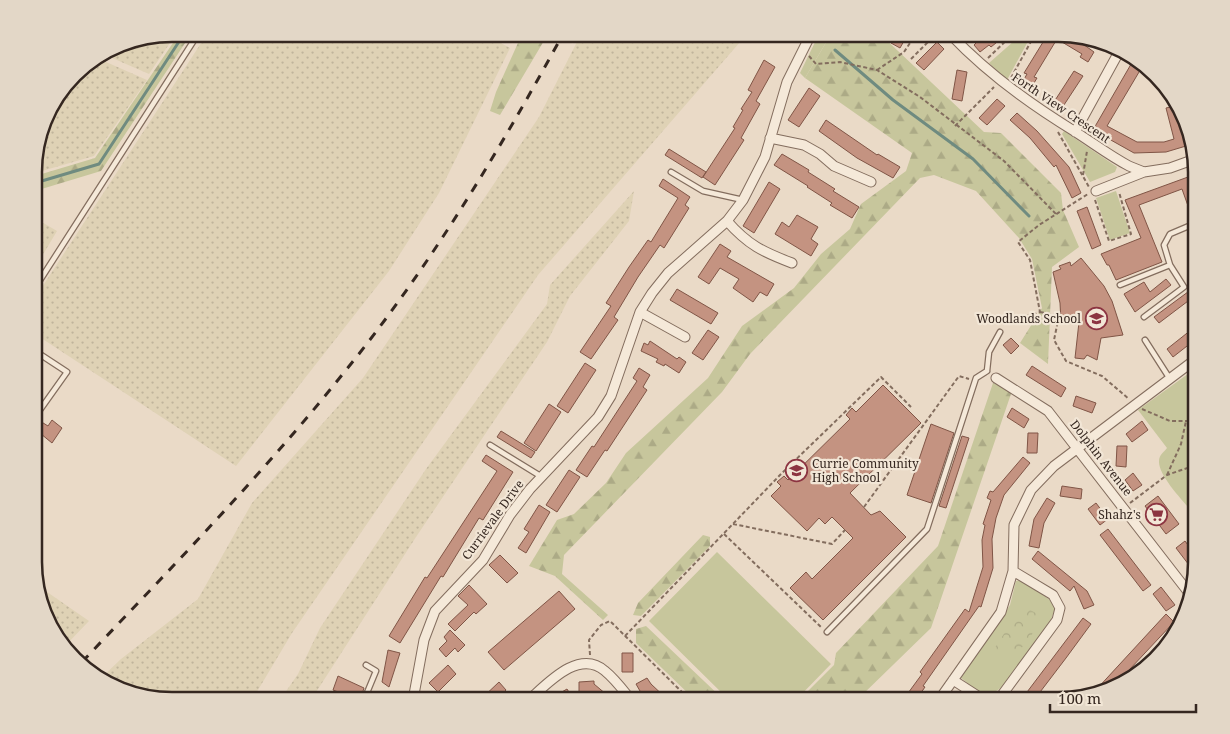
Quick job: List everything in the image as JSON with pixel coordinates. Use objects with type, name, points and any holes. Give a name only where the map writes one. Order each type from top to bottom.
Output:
[{"type":"street","name":"Currievale Drive","points":[[415,692],[424,640],[435,611],[483,560],[510,515],[542,477],[598,417],[611,396],[640,312],[652,292],[668,273],[727,221],[756,179],[787,82],[806,42]]},
{"type":"street","name":"Forth View Crescent","points":[[958,42],[980,65],[1046,115],[1114,158],[1144,172]]},
{"type":"street","points":[[1075,132],[1116,57]]},
{"type":"street","points":[[770,138],[804,145],[820,154],[834,166],[871,182]]},
{"type":"street","points":[[1096,191],[1144,172],[1187,162]]},
{"type":"street","points":[[727,221],[742,238],[760,251],[792,263]]},
{"type":"street","points":[[640,312],[685,337]]},
{"type":"street","points":[[946,691],[1001,612],[1013,571],[1014,524],[1021,506],[1041,477],[1187,366]]},
{"type":"street","name":"Dolphin Avenue","points":[[996,378],[1048,411],[1185,588]]},
{"type":"street","points":[[1005,691],[1057,620],[1060,608],[1053,595],[1013,571]]},
{"type":"street","points":[[538,692],[557,675],[576,665],[590,664],[604,670],[623,691]]},
{"type":"street","points":[[953,680],[970,691]]},
{"type":"lane","points":[[43,276],[192,43]]},
{"type":"lane","points":[[671,172],[703,191],[743,200]]},
{"type":"lane","points":[[1144,318],[1184,287],[1170,265],[1164,245],[1170,234],[1187,227]]},
{"type":"lane","points":[[1120,285],[1170,265]]},
{"type":"lane","points":[[826,632],[927,530],[976,378],[987,370],[989,352],[1000,332]]},
{"type":"lane","points":[[1145,340],[1170,379]]},
{"type":"lane","points":[[43,356],[67,372],[43,406]]},
{"type":"lane","points":[[987,370],[996,378]]},
{"type":"lane","points":[[490,444],[542,477]]},
{"type":"lane","points":[[366,664],[376,671],[367,692]]},
{"type":"path","points":[[877,70],[904,52],[911,42]]},
{"type":"path","points":[[911,58],[928,42]]},
{"type":"path","points":[[980,65],[1004,42]]},
{"type":"path","points":[[955,126],[1003,84],[1030,42]]},
{"type":"path","points":[[802,49],[816,64],[844,63],[877,70],[920,97],[955,126],[1004,162],[1056,214]]},
{"type":"path","points":[[1083,175],[1089,141]]},
{"type":"path","points":[[1040,312],[1030,260],[1018,242],[1039,225],[1096,191]]},
{"type":"path","points":[[1020,318],[1040,312],[1059,316],[1054,340],[1066,361],[1102,376],[1147,413],[1170,421],[1186,421],[1182,444],[1167,475]]},
{"type":"path","points":[[864,507],[960,376],[975,381]]},
{"type":"path","points":[[625,636],[733,524],[881,377],[910,407]]},
{"type":"path","points":[[1124,508],[1167,475],[1187,468]]},
{"type":"path","points":[[733,524],[832,544],[845,530]]},
{"type":"path","points":[[724,534],[826,632]]},
{"type":"path","points":[[590,664],[588,640],[601,625],[610,620],[681,691]]},
{"type":"shaded area","points":[[740,42],[538,275],[292,633],[257,692],[172,692],[155,690],[123,682],[106,673],[121,659],[198,599],[252,503],[363,378],[539,117],[577,43]]},
{"type":"shaded area","points":[[170,43],[149,74],[112,58],[131,49],[147,45]]},
{"type":"shaded area","points":[[201,43],[500,43],[510,48],[439,193],[389,271],[236,466],[43,339],[43,286]]},
{"type":"shaded area","points":[[105,61],[147,80],[94,156],[43,171],[49,131],[60,107],[69,93],[93,69]]},
{"type":"shaded area","points":[[634,191],[629,221],[570,296],[547,342],[416,537],[316,692],[286,692],[298,674],[320,628],[426,469],[547,304],[550,285]]},
{"type":"shaded area","points":[[43,223],[57,231],[43,255]]},
{"type":"shaded area","points":[[46,591],[89,621],[70,641],[56,619]]},
{"type":"green space","points":[[815,42],[826,42],[805,78],[800,73]]},
{"type":"green space","points":[[826,42],[889,42],[984,132],[1001,133],[1061,193],[1063,210],[1079,247],[1052,267],[1048,364],[1020,343],[1042,308],[1032,259],[1019,238],[976,191],[934,175],[920,178],[750,354],[722,392],[564,555],[562,574],[608,615],[603,620],[555,576],[529,566],[557,520],[574,514],[606,483],[626,453],[708,378],[742,326],[794,288],[821,254],[850,229],[861,204],[906,171],[912,153],[805,78]]},
{"type":"green space","points":[[1013,42],[1028,42],[1007,80],[989,63]]},
{"type":"green space","points":[[173,43],[185,43],[101,171],[43,189],[43,174],[95,158]]},
{"type":"green space","points":[[518,43],[543,43],[500,115],[490,111],[496,92]]},
{"type":"green space","points":[[1064,131],[1117,167],[1115,172],[1090,182],[1062,134]]},
{"type":"green space","points":[[1116,191],[1130,233],[1110,240],[1096,198]]},
{"type":"green space","points":[[1187,375],[1187,506],[1167,482],[1160,467],[1159,459],[1167,448],[1138,410]]},
{"type":"green space","points":[[993,383],[1012,391],[931,628],[866,691],[808,691],[834,665],[836,653],[938,546]]},
{"type":"green space","points":[[703,535],[710,537],[710,546],[641,616],[633,615],[638,603]]},
{"type":"green space","points":[[717,552],[831,664],[804,691],[720,691],[649,621]]},
{"type":"green space","points":[[1022,580],[1050,600],[1055,608],[1051,620],[1022,664],[1004,685],[996,691],[979,691],[961,678],[1010,605],[1016,581]]},
{"type":"green space","points":[[1030,610],[1038,614],[1029,645],[1000,654],[994,649],[1009,626]]},
{"type":"green space","points":[[646,626],[715,691],[686,691],[636,643],[636,629]]},
{"type":"building","points":[[891,42],[903,42],[900,48]]},
{"type":"building","points":[[937,42],[944,49],[924,70],[916,63]]},
{"type":"building","points":[[977,42],[997,42],[991,47],[989,45],[980,52],[974,45]]},
{"type":"building","points":[[1043,42],[1055,42],[1034,77],[1037,78],[1031,88],[1022,83],[1027,74],[1024,73]]},
{"type":"building","points":[[1063,43],[1086,46],[1094,52],[1088,62],[1080,57],[1082,54]]},
{"type":"building","points":[[764,60],[775,67],[756,101],[760,104],[741,138],[744,140],[715,185],[703,177],[735,128],[733,127],[743,110],[741,109],[752,92],[748,90]]},
{"type":"building","points":[[1131,65],[1139,71],[1107,126],[1137,142],[1164,142],[1174,139],[1166,108],[1170,107],[1178,123],[1185,146],[1166,152],[1134,153],[1093,130]]},
{"type":"building","points":[[957,70],[967,72],[962,101],[952,99]]},
{"type":"building","points":[[1074,71],[1083,76],[1060,111],[1052,105]]},
{"type":"building","points":[[809,88],[820,96],[799,127],[788,120]]},
{"type":"building","points":[[997,99],[1005,106],[987,125],[979,118]]},
{"type":"building","points":[[1017,113],[1037,131],[1069,167],[1081,193],[1072,198],[1056,165],[1054,167],[1030,138],[1010,120]]},
{"type":"building","points":[[826,120],[877,155],[900,167],[893,178],[857,158],[819,131]]},
{"type":"building","points":[[669,149],[706,172],[702,178],[665,155]]},
{"type":"building","points":[[782,154],[809,170],[808,172],[835,189],[833,191],[859,207],[852,218],[830,205],[832,203],[808,186],[774,165]]},
{"type":"building","points":[[1187,177],[1187,203],[1182,189],[1139,205],[1162,262],[1116,280],[1101,254],[1141,238],[1125,200]]},
{"type":"building","points":[[663,179],[690,197],[685,205],[689,208],[664,248],[660,245],[638,277],[614,317],[618,320],[591,359],[580,352],[611,306],[606,303],[648,240],[651,242],[678,198],[659,186]]},
{"type":"building","points":[[769,182],[780,189],[754,233],[743,226]]},
{"type":"building","points":[[1087,207],[1101,245],[1092,249],[1077,211]]},
{"type":"building","points":[[797,215],[818,227],[811,239],[818,244],[811,256],[775,234],[782,222],[789,227]]},
{"type":"building","points":[[720,244],[731,251],[727,257],[774,284],[767,296],[760,292],[753,302],[733,288],[739,279],[720,268],[709,284],[698,277]]},
{"type":"building","points":[[1081,258],[1104,286],[1112,301],[1123,335],[1101,338],[1097,360],[1087,355],[1084,359],[1075,358],[1079,322],[1061,322],[1060,303],[1053,272],[1061,269],[1059,266],[1070,262],[1071,266]]},
{"type":"building","points":[[1166,279],[1171,285],[1135,312],[1124,294],[1144,282],[1150,292]]},
{"type":"building","points":[[677,289],[718,313],[711,324],[670,300]]},
{"type":"building","points":[[1187,293],[1187,302],[1159,323],[1154,317]]},
{"type":"building","points":[[708,330],[719,337],[703,360],[692,353]]},
{"type":"building","points":[[1187,333],[1187,346],[1173,357],[1167,349]]},
{"type":"building","points":[[1011,338],[1019,346],[1011,354],[1003,345]]},
{"type":"building","points":[[650,341],[677,359],[679,357],[686,362],[679,373],[665,364],[664,366],[656,362],[658,359],[641,351],[644,343],[648,345]]},
{"type":"building","points":[[585,363],[596,370],[568,413],[557,406]]},
{"type":"building","points":[[1032,366],[1066,388],[1061,397],[1026,375]]},
{"type":"building","points":[[639,368],[650,375],[643,387],[647,390],[607,451],[605,450],[587,477],[576,470],[592,446],[594,447],[637,381],[633,378]]},
{"type":"building","points":[[883,385],[921,423],[850,493],[871,515],[880,511],[906,537],[823,620],[790,588],[806,572],[812,579],[853,538],[832,517],[825,524],[819,518],[807,531],[771,496],[781,486],[777,482],[784,476],[788,480],[850,419],[846,415],[852,408],[856,412]]},
{"type":"building","points":[[1076,396],[1096,403],[1092,413],[1073,406]]},
{"type":"building","points":[[549,404],[561,412],[536,451],[524,443]]},
{"type":"building","points":[[1012,408],[1029,419],[1024,428],[1007,417]]},
{"type":"building","points":[[52,420],[62,428],[52,443],[43,436],[43,423],[48,426]]},
{"type":"building","points":[[1142,421],[1148,430],[1132,442],[1126,434]]},
{"type":"building","points":[[931,424],[954,433],[931,503],[907,495]]},
{"type":"building","points":[[501,431],[535,452],[531,458],[497,437]]},
{"type":"building","points":[[1028,433],[1038,433],[1037,453],[1027,453]]},
{"type":"building","points":[[962,436],[969,438],[946,508],[939,506]]},
{"type":"building","points":[[1117,446],[1127,446],[1126,467],[1116,466]]},
{"type":"building","points":[[486,455],[513,472],[483,520],[479,518],[400,643],[389,636],[425,577],[427,578],[497,471],[482,461]]},
{"type":"building","points":[[1023,457],[1030,463],[1004,495],[996,518],[992,539],[993,568],[981,607],[979,606],[923,686],[925,687],[922,691],[909,691],[922,674],[920,672],[965,609],[969,612],[983,567],[982,540],[985,525],[983,524],[991,500],[987,498],[990,491],[993,492]]},
{"type":"building","points":[[569,470],[580,477],[557,512],[546,505]]},
{"type":"building","points":[[1133,473],[1142,485],[1133,491],[1125,480]]},
{"type":"building","points":[[1062,486],[1082,489],[1081,499],[1060,496]]},
{"type":"building","points":[[1158,496],[1179,524],[1166,534],[1145,506]]},
{"type":"building","points":[[1047,498],[1055,503],[1044,523],[1039,548],[1029,546],[1034,519]]},
{"type":"building","points":[[1096,503],[1108,519],[1100,525],[1088,509]]},
{"type":"building","points":[[539,505],[550,512],[526,553],[518,548],[529,532],[524,529]]},
{"type":"building","points":[[1108,529],[1151,585],[1143,591],[1100,535]]},
{"type":"building","points":[[1185,541],[1187,544],[1187,562],[1176,548]]},
{"type":"building","points":[[1038,551],[1087,591],[1094,605],[1084,609],[1074,586],[1070,591],[1032,559]]},
{"type":"building","points":[[500,555],[518,573],[507,583],[489,565]]},
{"type":"building","points":[[469,585],[487,604],[476,614],[474,612],[455,631],[448,624],[468,605],[458,596]]},
{"type":"building","points":[[1161,587],[1175,605],[1166,611],[1153,594]]},
{"type":"building","points":[[559,591],[575,609],[504,670],[488,652]]},
{"type":"building","points":[[1166,614],[1173,621],[1128,671],[1102,684]]},
{"type":"building","points":[[1083,618],[1091,624],[1041,691],[1028,691]]},
{"type":"building","points":[[450,630],[465,645],[458,652],[455,648],[446,657],[439,649],[447,641],[444,637]]},
{"type":"building","points":[[388,650],[400,653],[389,687],[382,682]]},
{"type":"building","points":[[622,653],[633,653],[633,672],[622,672]]},
{"type":"building","points":[[448,665],[456,674],[438,692],[429,683]]},
{"type":"building","points":[[338,676],[364,688],[363,692],[338,692],[333,690]]},
{"type":"building","points":[[647,678],[659,691],[641,691],[636,684]]},
{"type":"building","points":[[594,681],[594,684],[603,692],[579,692],[579,682]]},
{"type":"building","points":[[499,682],[506,690],[505,692],[489,692]]},
{"type":"waterway","points":[[43,181],[99,164],[178,43]]},
{"type":"waterway","points":[[835,50],[893,100],[973,159],[1029,216]]},
{"type":"railway","points":[[86,658],[248,485],[374,335],[433,252],[460,210],[513,123],[558,43]]},
{"type":"place","name":"Woodlands School","points":[[1097,319]]},
{"type":"place","name":"Currie Community High School","points":[[796,471]]},
{"type":"place","name":"Shahz's","points":[[1157,515]]}]
